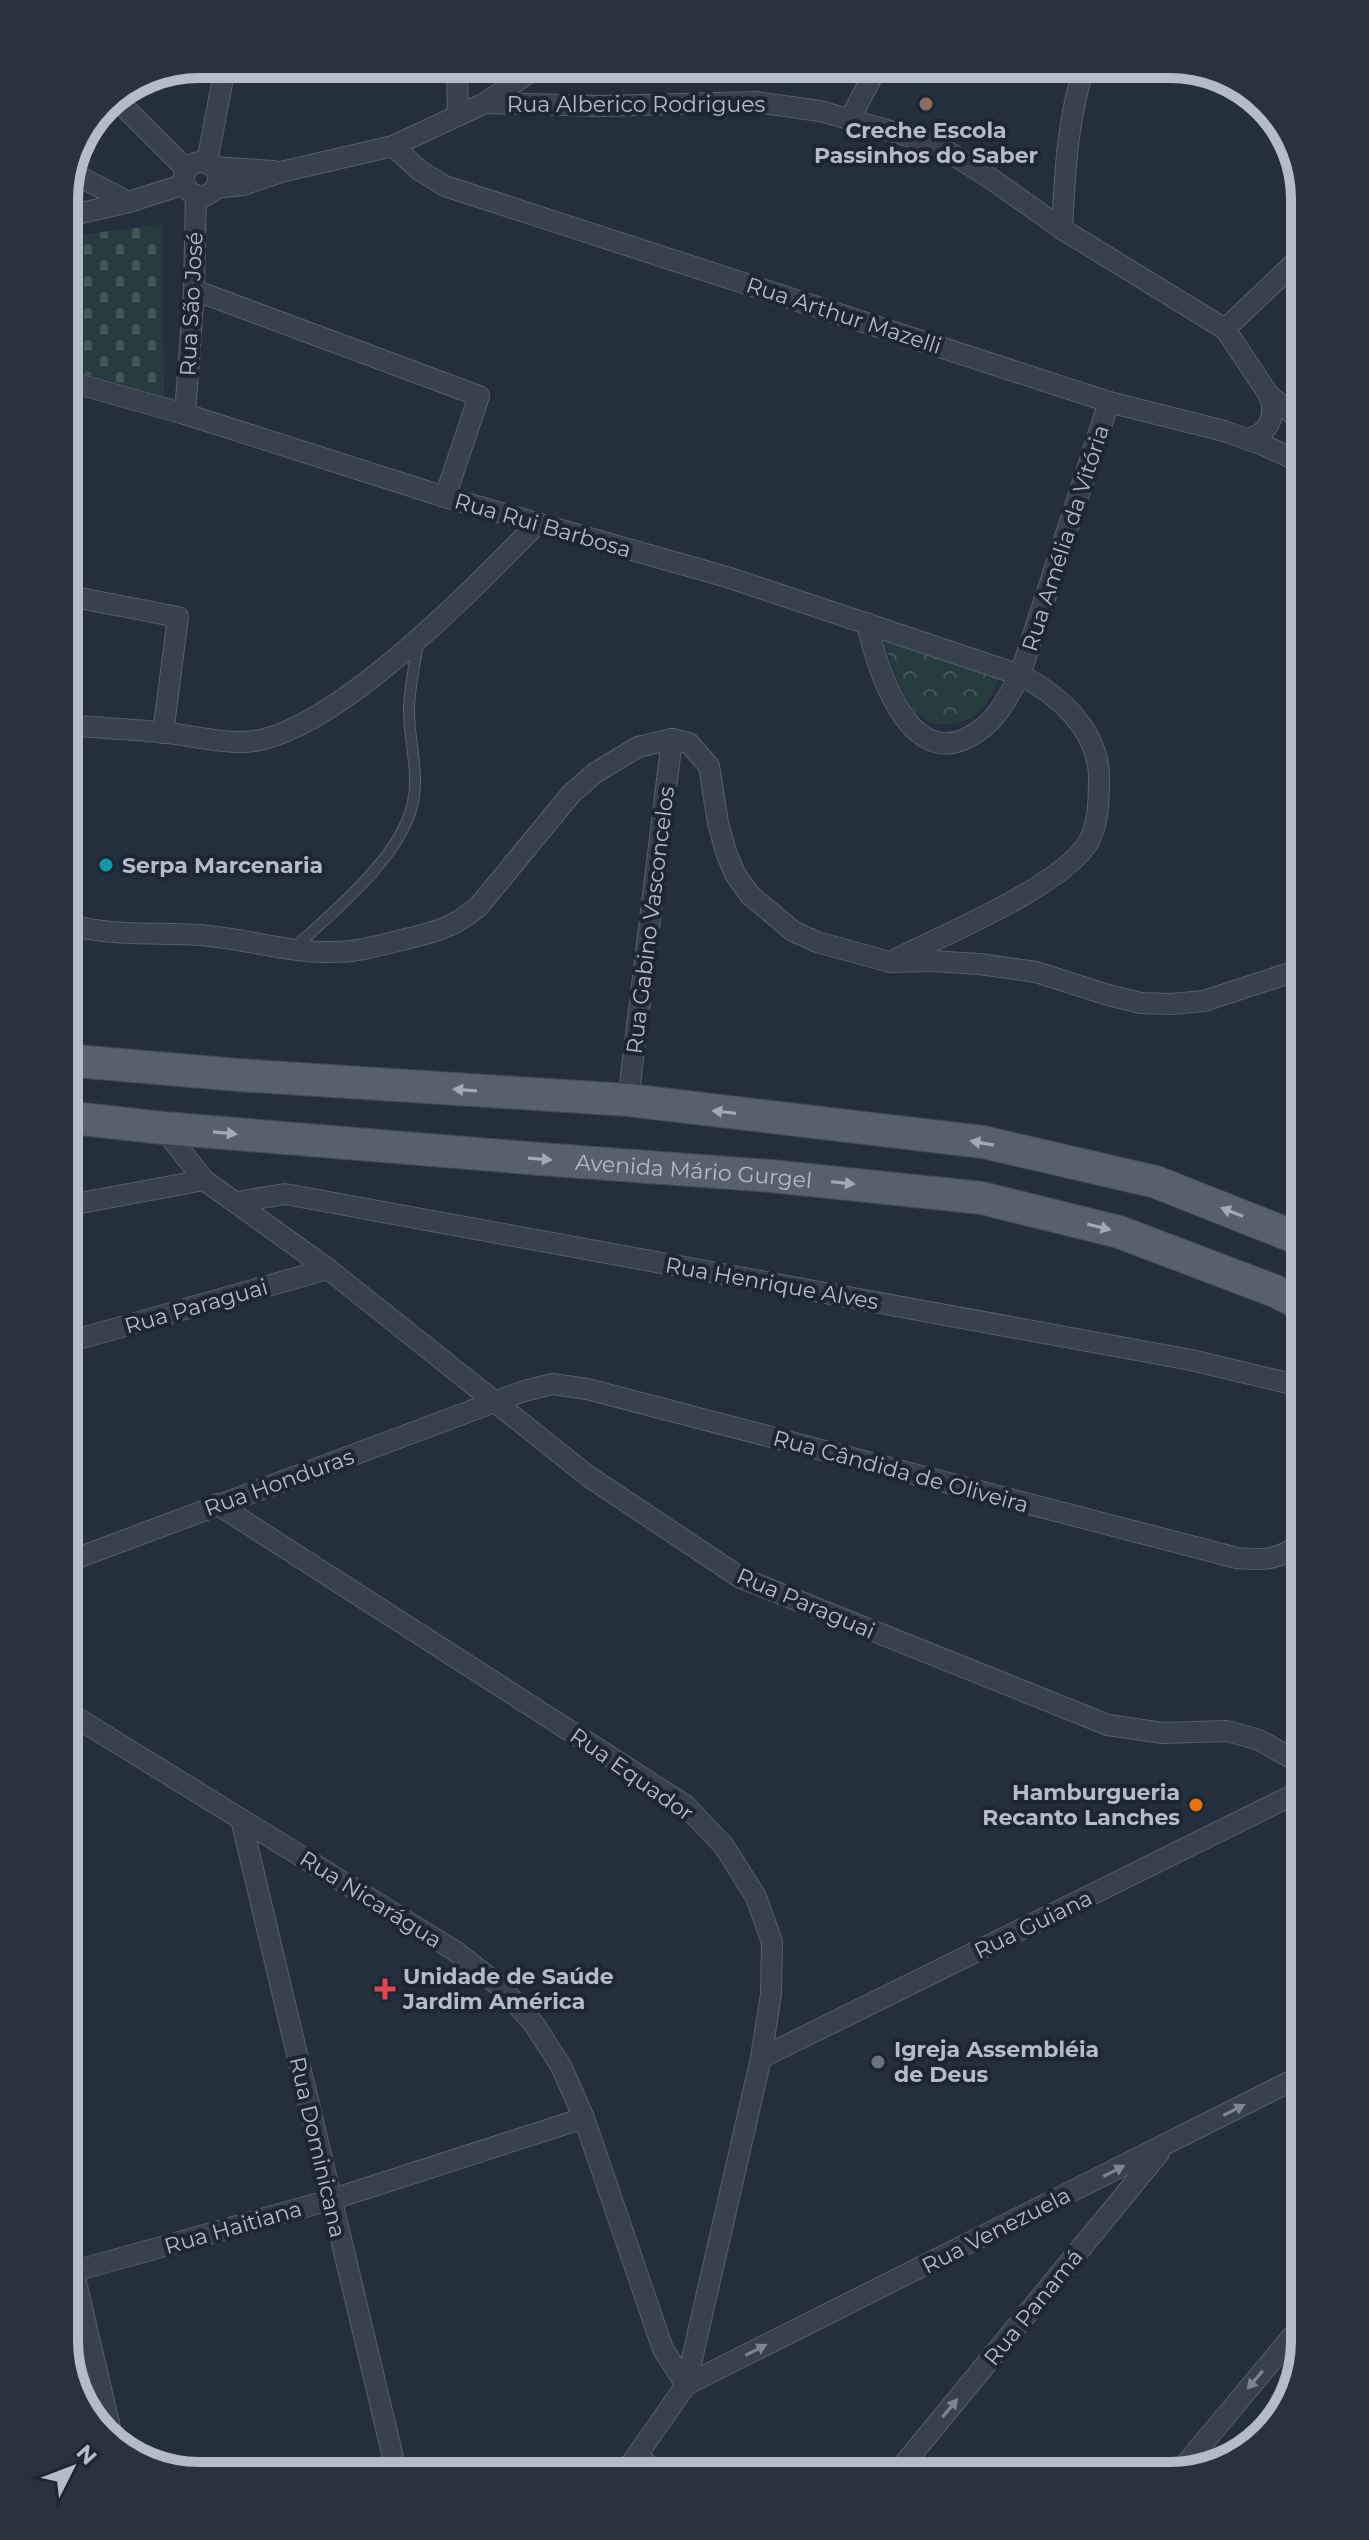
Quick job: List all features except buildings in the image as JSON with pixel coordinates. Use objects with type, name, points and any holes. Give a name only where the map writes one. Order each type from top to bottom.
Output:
[{"type":"main road","points":[[78,1061],[238,1075],[628,1100],[983,1142],[1156,1182],[1291,1235]]},
{"type":"main road","name":"Avenida Mário Gurgel","points":[[78,1119],[771,1176],[982,1198],[1119,1232],[1291,1299]]},
{"type":"street","points":[[210,165],[223,78]]},
{"type":"street","points":[[457,78],[458,116]]},
{"type":"street","points":[[122,107],[189,183],[211,193],[216,188],[253,183],[281,172],[393,146],[485,103],[521,78]]},
{"type":"street","points":[[850,119],[871,78]]},
{"type":"street","points":[[1062,229],[1067,154],[1081,78]]},
{"type":"street","name":"Rua Alberico Rodrigues","points":[[485,103],[602,106],[756,102],[820,111],[936,144],[1062,229],[1225,329],[1269,395],[1291,413]]},
{"type":"street","name":"Rua Arthur Mazelli","points":[[393,146],[419,170],[445,186],[1109,402],[1247,439],[1291,458]]},
{"type":"street","points":[[189,183],[193,164],[281,172]]},
{"type":"street","points":[[210,165],[218,173],[216,188]]},
{"type":"street","points":[[80,177],[129,202]]},
{"type":"street","points":[[78,214],[189,183]]},
{"type":"street","name":"Rua São José","points":[[185,414],[194,290],[189,183]]},
{"type":"street","points":[[1225,329],[1291,266]]},
{"type":"street","points":[[194,290],[479,396],[445,497]]},
{"type":"street","name":"Rua Rui Barbosa","points":[[78,384],[185,414],[445,497],[727,577],[1020,675],[1037,684],[1071,713],[1095,749],[1099,795],[1089,840],[1078,856],[1045,882],[890,962]]},
{"type":"street","points":[[1247,439],[1256,437],[1270,423],[1273,414],[1269,395]]},
{"type":"street","name":"Rua Amélia da Vitória","points":[[867,623],[872,647],[905,718],[928,739],[946,745],[973,735],[998,712],[1020,675],[1109,402]]},
{"type":"street","points":[[78,726],[242,742],[291,730],[342,699],[419,639],[537,524]]},
{"type":"street","points":[[78,598],[178,617],[163,733]]},
{"type":"street","points":[[78,927],[214,936],[292,950],[335,952],[433,933],[459,923],[478,907],[572,793],[595,773],[638,747],[672,739],[689,743],[709,766],[726,852],[735,874],[750,895],[793,931],[838,949],[890,962],[932,961],[1010,967],[1130,1000],[1170,1004],[1204,1001],[1291,973]]},
{"type":"street","name":"Rua Gabino Vasconcelos","points":[[628,1100],[672,739]]},
{"type":"street","name":"Rua Paraguai","points":[[163,1128],[204,1180],[328,1269],[588,1476],[741,1578],[1108,1725],[1163,1733],[1227,1731],[1259,1740],[1291,1758]]},
{"type":"street","points":[[78,1203],[204,1180]]},
{"type":"street","name":"Rua Henrique Alves","points":[[238,1202],[285,1194],[1191,1360],[1291,1384]]},
{"type":"street","name":"Rua Paraguai","points":[[78,1339],[328,1269]]},
{"type":"street","name":"Rua Cândida de Oliveira","points":[[494,1402],[553,1384],[587,1389],[1237,1558],[1262,1560],[1291,1551]]},
{"type":"street","name":"Rua Honduras","points":[[78,1558],[494,1402]]},
{"type":"street","name":"Rua Equador","points":[[217,1504],[685,1805],[724,1846],[756,1897],[772,1942],[771,1994],[761,2058],[686,2385],[632,2462]]},
{"type":"street","name":"Rua Nicarágua","points":[[78,1719],[455,1951],[502,1988],[534,2024],[561,2066],[584,2118],[663,2349],[686,2385]]},
{"type":"street","name":"Rua Guiana","points":[[761,2058],[1291,1796]]},
{"type":"street","name":"Rua Dominicana","points":[[241,1819],[394,2462]]},
{"type":"street","name":"Rua Venezuela","points":[[686,2385],[1291,2081]]},
{"type":"street","name":"Rua Haitiana","points":[[78,2270],[330,2200],[584,2118]]},
{"type":"street","name":"Rua Panamá","points":[[906,2462],[1165,2145]]},
{"type":"street","points":[[78,2306],[108,2420]]},
{"type":"street","points":[[1189,2460],[1291,2338]]},
{"type":"lane","points":[[292,950],[375,868],[396,841],[407,818],[414,798],[414,755],[409,710],[419,639]]},
{"type":"green space","points":[[162,224],[164,396],[78,372],[78,235]]},
{"type":"green space","points":[[884,639],[998,678],[990,698],[977,714],[964,721],[946,725],[930,722],[908,702]]},
{"type":"place","name":"Creche Escola Passinhos do Saber","points":[[926,104]]},
{"type":"place","name":"Serpa Marcenaria","points":[[106,865]]},
{"type":"place","name":"Hamburgueria Recanto Lanches","points":[[1196,1805]]},
{"type":"place","name":"Unidade de Saúde Jardim América","points":[[385,1989]]},
{"type":"place","name":"Igreja Assembléia de Deus","points":[[878,2062]]}]
